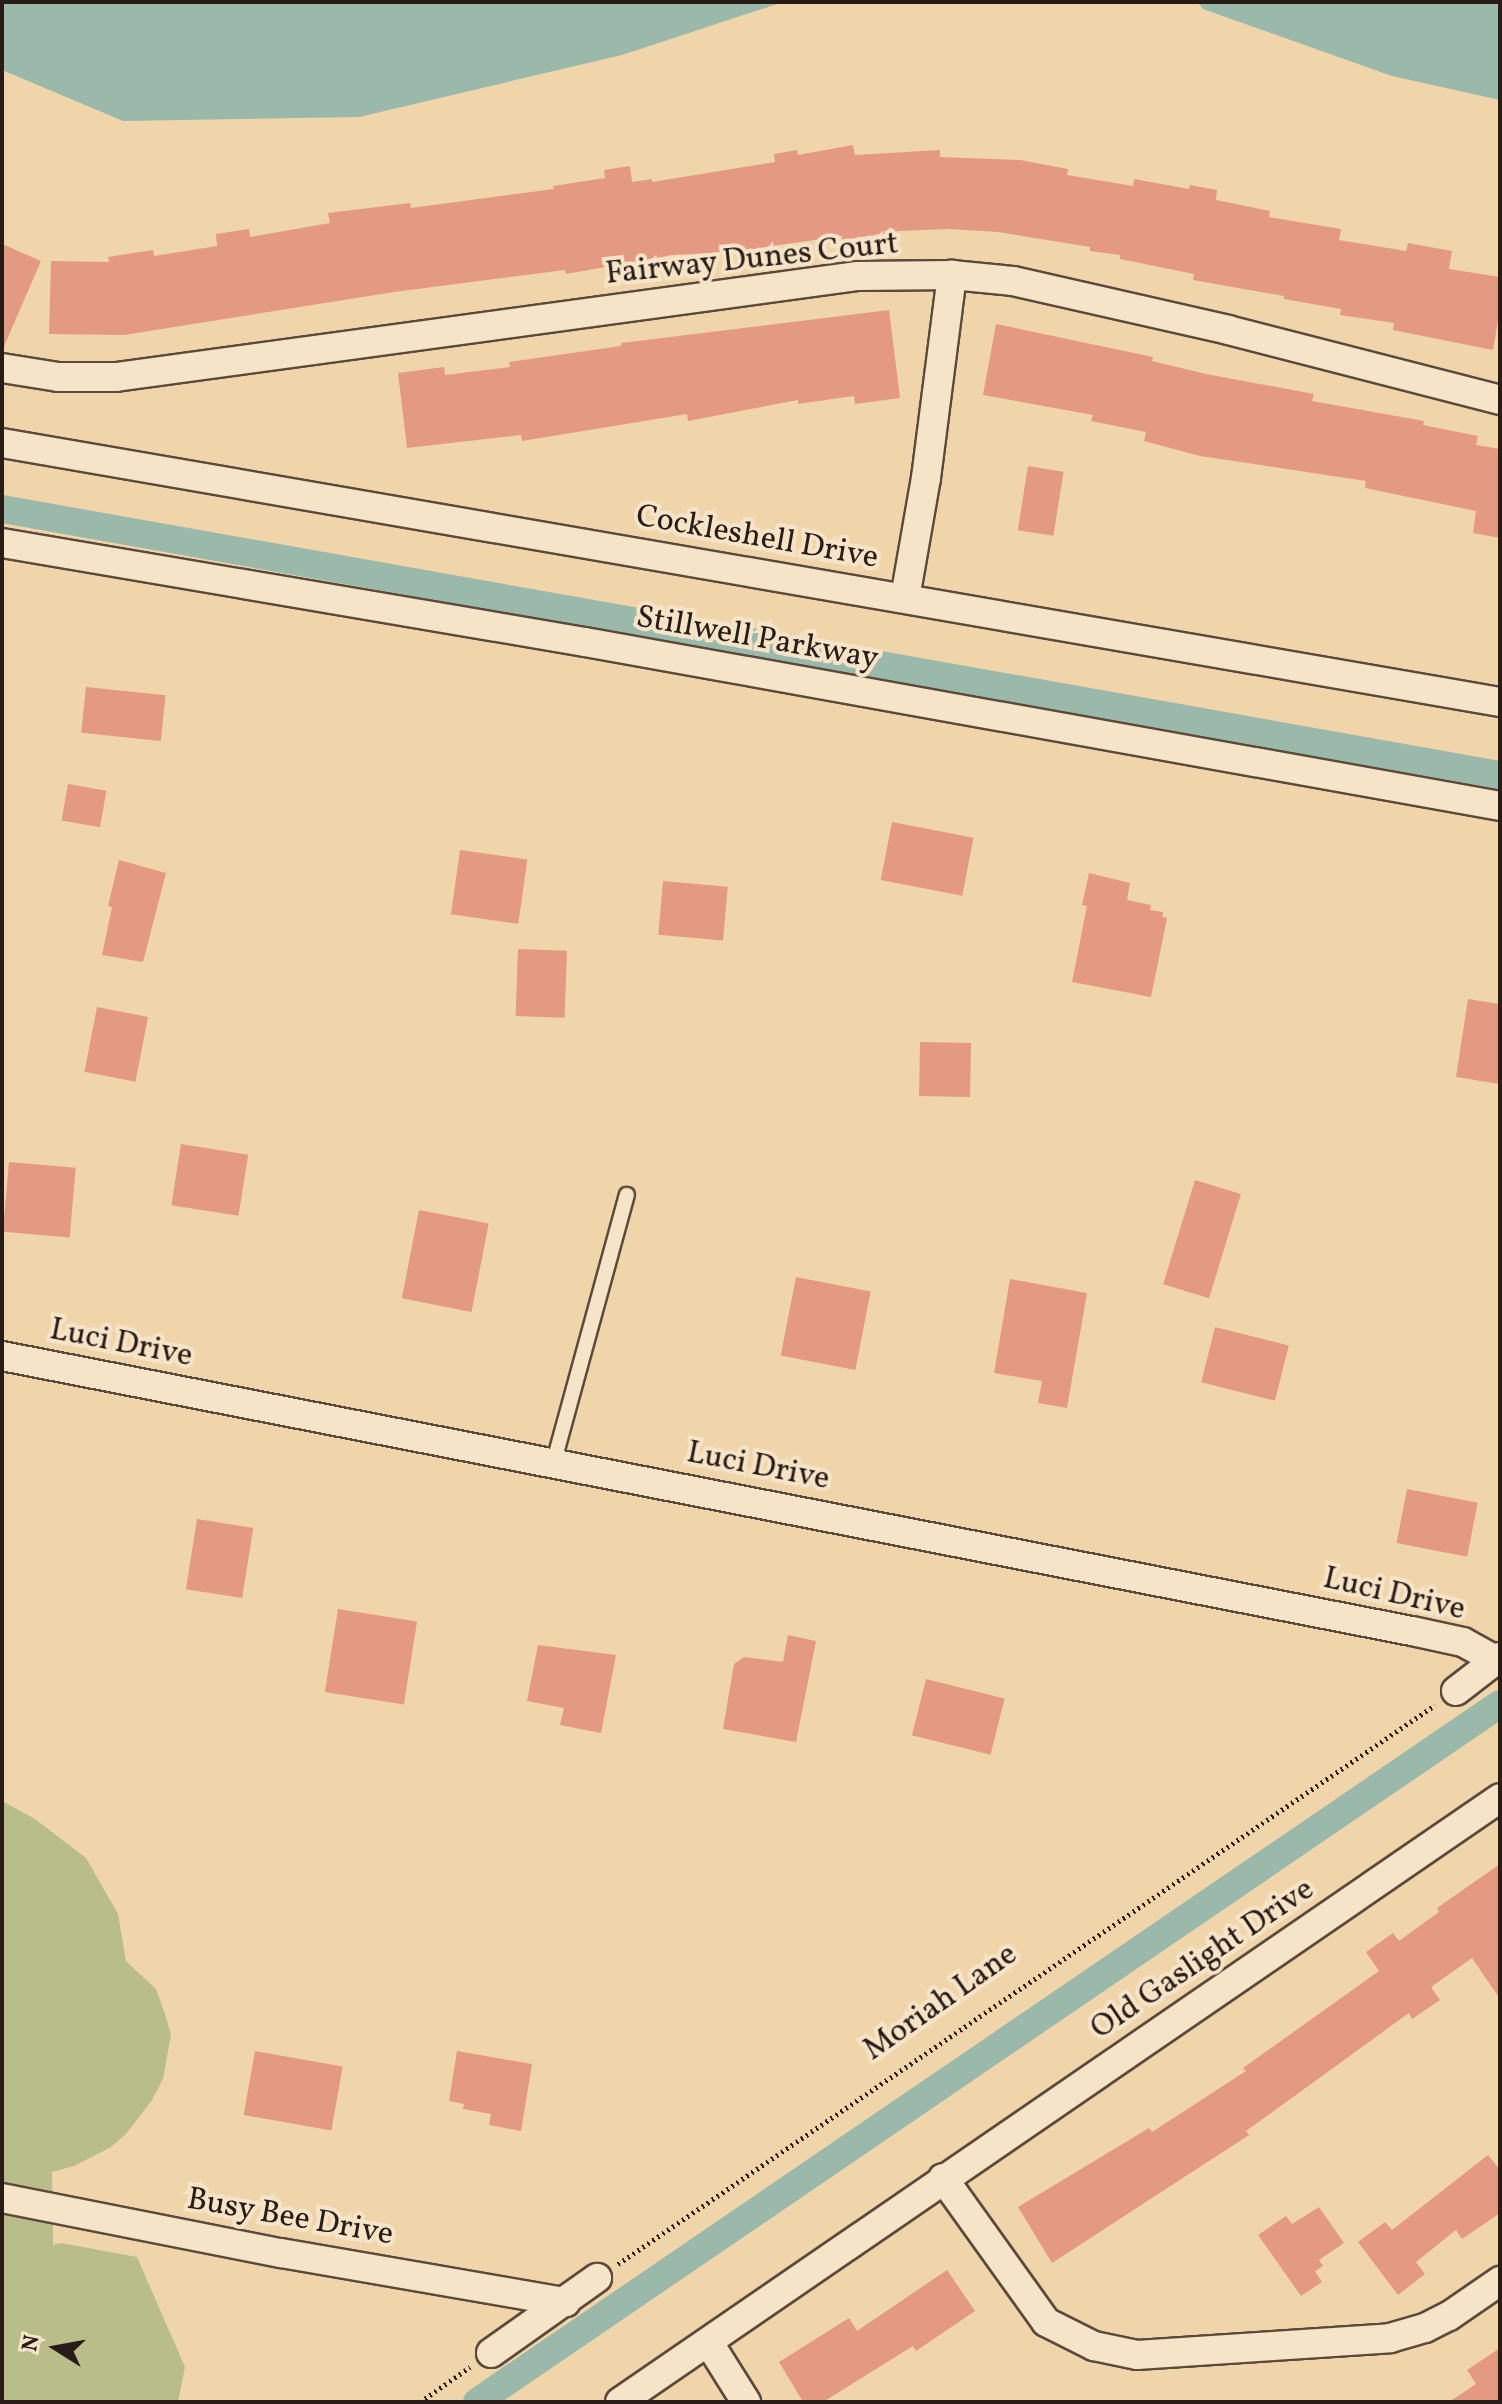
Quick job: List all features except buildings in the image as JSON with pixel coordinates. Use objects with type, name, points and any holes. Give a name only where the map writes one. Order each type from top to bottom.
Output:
[{"type":"street","name":"Fairway Dunes Court","points":[[2,368],[58,377],[116,377],[858,276],[952,275],[1044,288],[1500,400]]},
{"type":"street","points":[[905,598],[928,464],[952,275]]},
{"type":"street","name":"Cockleshell Drive","points":[[2,443],[1500,702]]},
{"type":"street","name":"Stillwell Parkway","points":[[2,543],[585,642],[1500,806]]},
{"type":"street","name":"Luci Drive","points":[[2,1356],[554,1461],[1412,1631],[1463,1642],[1498,1659]]},
{"type":"street","points":[[1456,1691],[1498,1659]]},
{"type":"street","name":"Old Gaslight Drive","points":[[620,2402],[1500,1798]]},
{"type":"street","points":[[943,2178],[1046,2322],[1094,2346],[1137,2355],[1390,2338],[1425,2328],[1449,2316],[1500,2281]]},
{"type":"street","name":"Busy Bee Drive","points":[[2,2198],[296,2255],[566,2302]]},
{"type":"street","points":[[491,2353],[597,2278]]},
{"type":"street","points":[[709,2343],[746,2402]]},
{"type":"lane","points":[[554,1461],[627,1195]]},
{"type":"path","name":"Moriah Lane","points":[[597,2278],[1456,1691]]},
{"type":"path","points":[[420,2402],[491,2353]]},
{"type":"green space","points":[[2,1801],[35,1819],[86,1858],[118,1914],[126,1961],[156,1989],[165,2014],[171,2035],[163,2079],[152,2100],[126,2134],[111,2147],[74,2166],[52,2172],[53,2245],[61,2243],[137,2257],[185,2367],[178,2402],[2,2402]]},
{"type":"shaded area","points":[[2,2],[783,2],[622,55],[359,117],[123,121],[2,70]]},
{"type":"shaded area","points":[[1197,2],[1500,2],[1500,100],[1392,76],[1203,9]]},
{"type":"waterway","points":[[2,509],[1500,775]]},
{"type":"waterway","points":[[477,2402],[1500,1704]]}]
